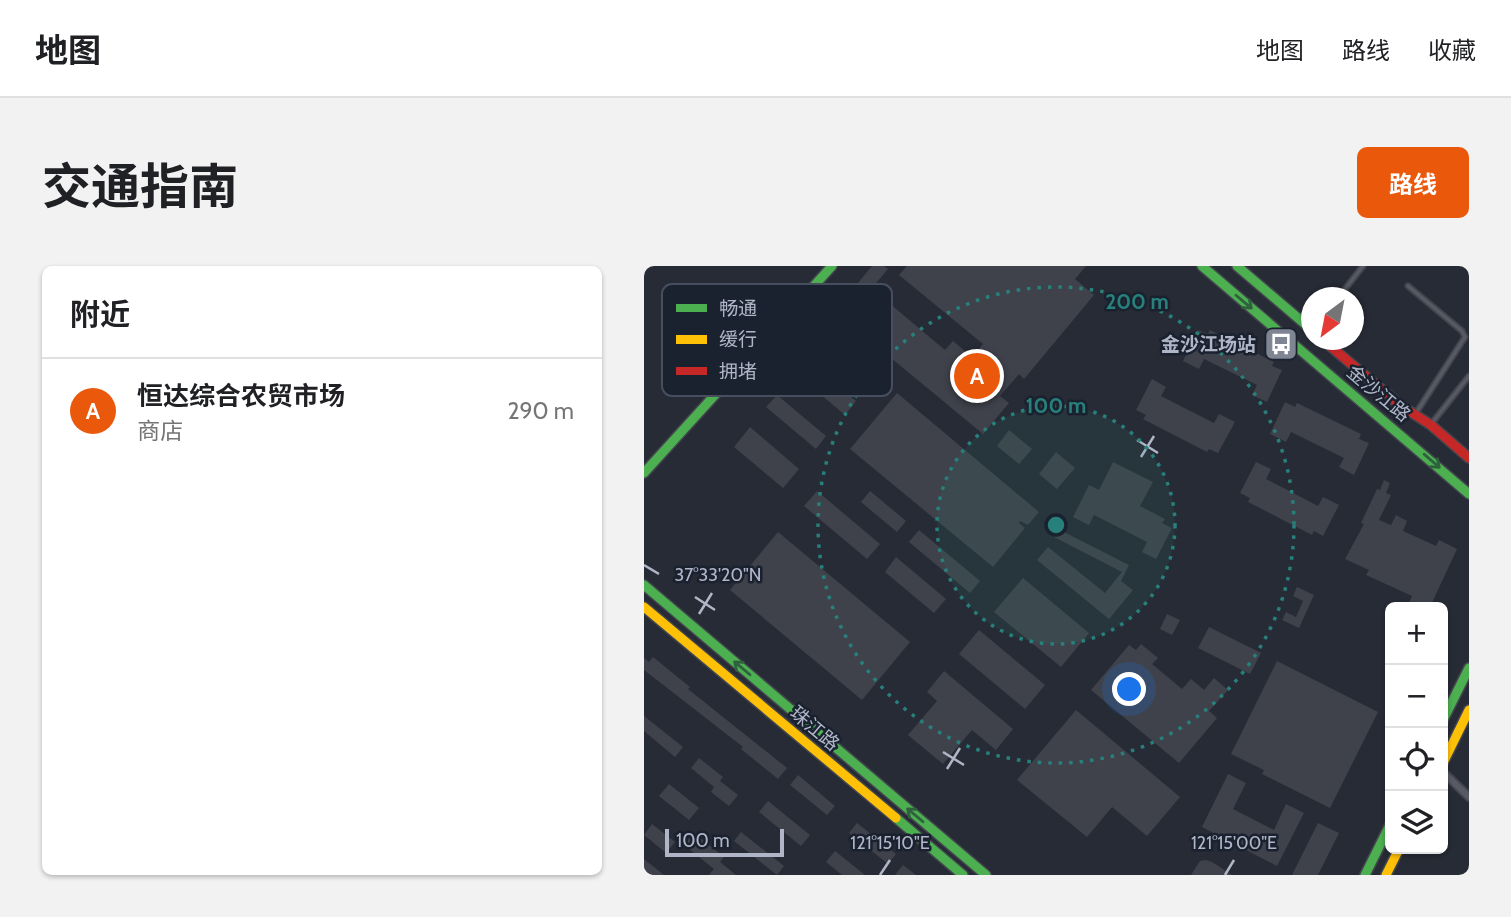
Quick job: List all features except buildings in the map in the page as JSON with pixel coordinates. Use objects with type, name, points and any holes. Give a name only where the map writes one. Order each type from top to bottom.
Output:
[{"type":"main road","points":[[816,284],[832,266]]},
{"type":"main road","name":"金沙江路","points":[[1202,266],[1469,494]]},
{"type":"main road","points":[[1237,266],[1301,320]]},
{"type":"main road","name":"金沙江路","points":[[1335,350],[1469,458]]},
{"type":"main road","points":[[644,473],[714,396]]},
{"type":"main road","points":[[644,585],[986,875]]},
{"type":"main road","name":"珠江路","points":[[644,607],[963,875]]},
{"type":"main road","points":[[1448,710],[1469,668]]},
{"type":"main road","points":[[1448,753],[1469,710]]},
{"type":"main road","points":[[1365,875],[1385,835]]},
{"type":"main road","points":[[1386,875],[1396,854]]},
{"type":"street","points":[[1448,777],[1469,797]]},
{"type":"lane","points":[[1347,287],[1363,266]]},
{"type":"lane","points":[[1408,286],[1462,331],[1465,337],[1415,415]]},
{"type":"lane","points":[[1431,425],[1469,376]]},
{"type":"traffic: fast","points":[[816,284],[832,266]]},
{"type":"traffic: fast","points":[[1202,266],[1469,494]]},
{"type":"traffic: fast","points":[[1237,266],[1301,321]]},
{"type":"traffic: fast","points":[[644,473],[714,396]]},
{"type":"traffic: fast","points":[[644,585],[986,875]]},
{"type":"traffic: fast","points":[[1448,710],[1469,668]]},
{"type":"traffic: fast","points":[[896,818],[963,875]]},
{"type":"traffic: fast","points":[[1365,875],[1385,835]]},
{"type":"traffic: slow","points":[[644,607],[896,818]]},
{"type":"traffic: slow","points":[[1448,753],[1469,710]]},
{"type":"traffic: slow","points":[[1386,875],[1396,854]]},
{"type":"traffic: jam","points":[[1335,350],[1469,458]]},
{"type":"place","name":"金沙江场站","points":[[1281,344]]},
{"type":"place","name":"恒达综合农贸市场","points":[[977,376]]}]
